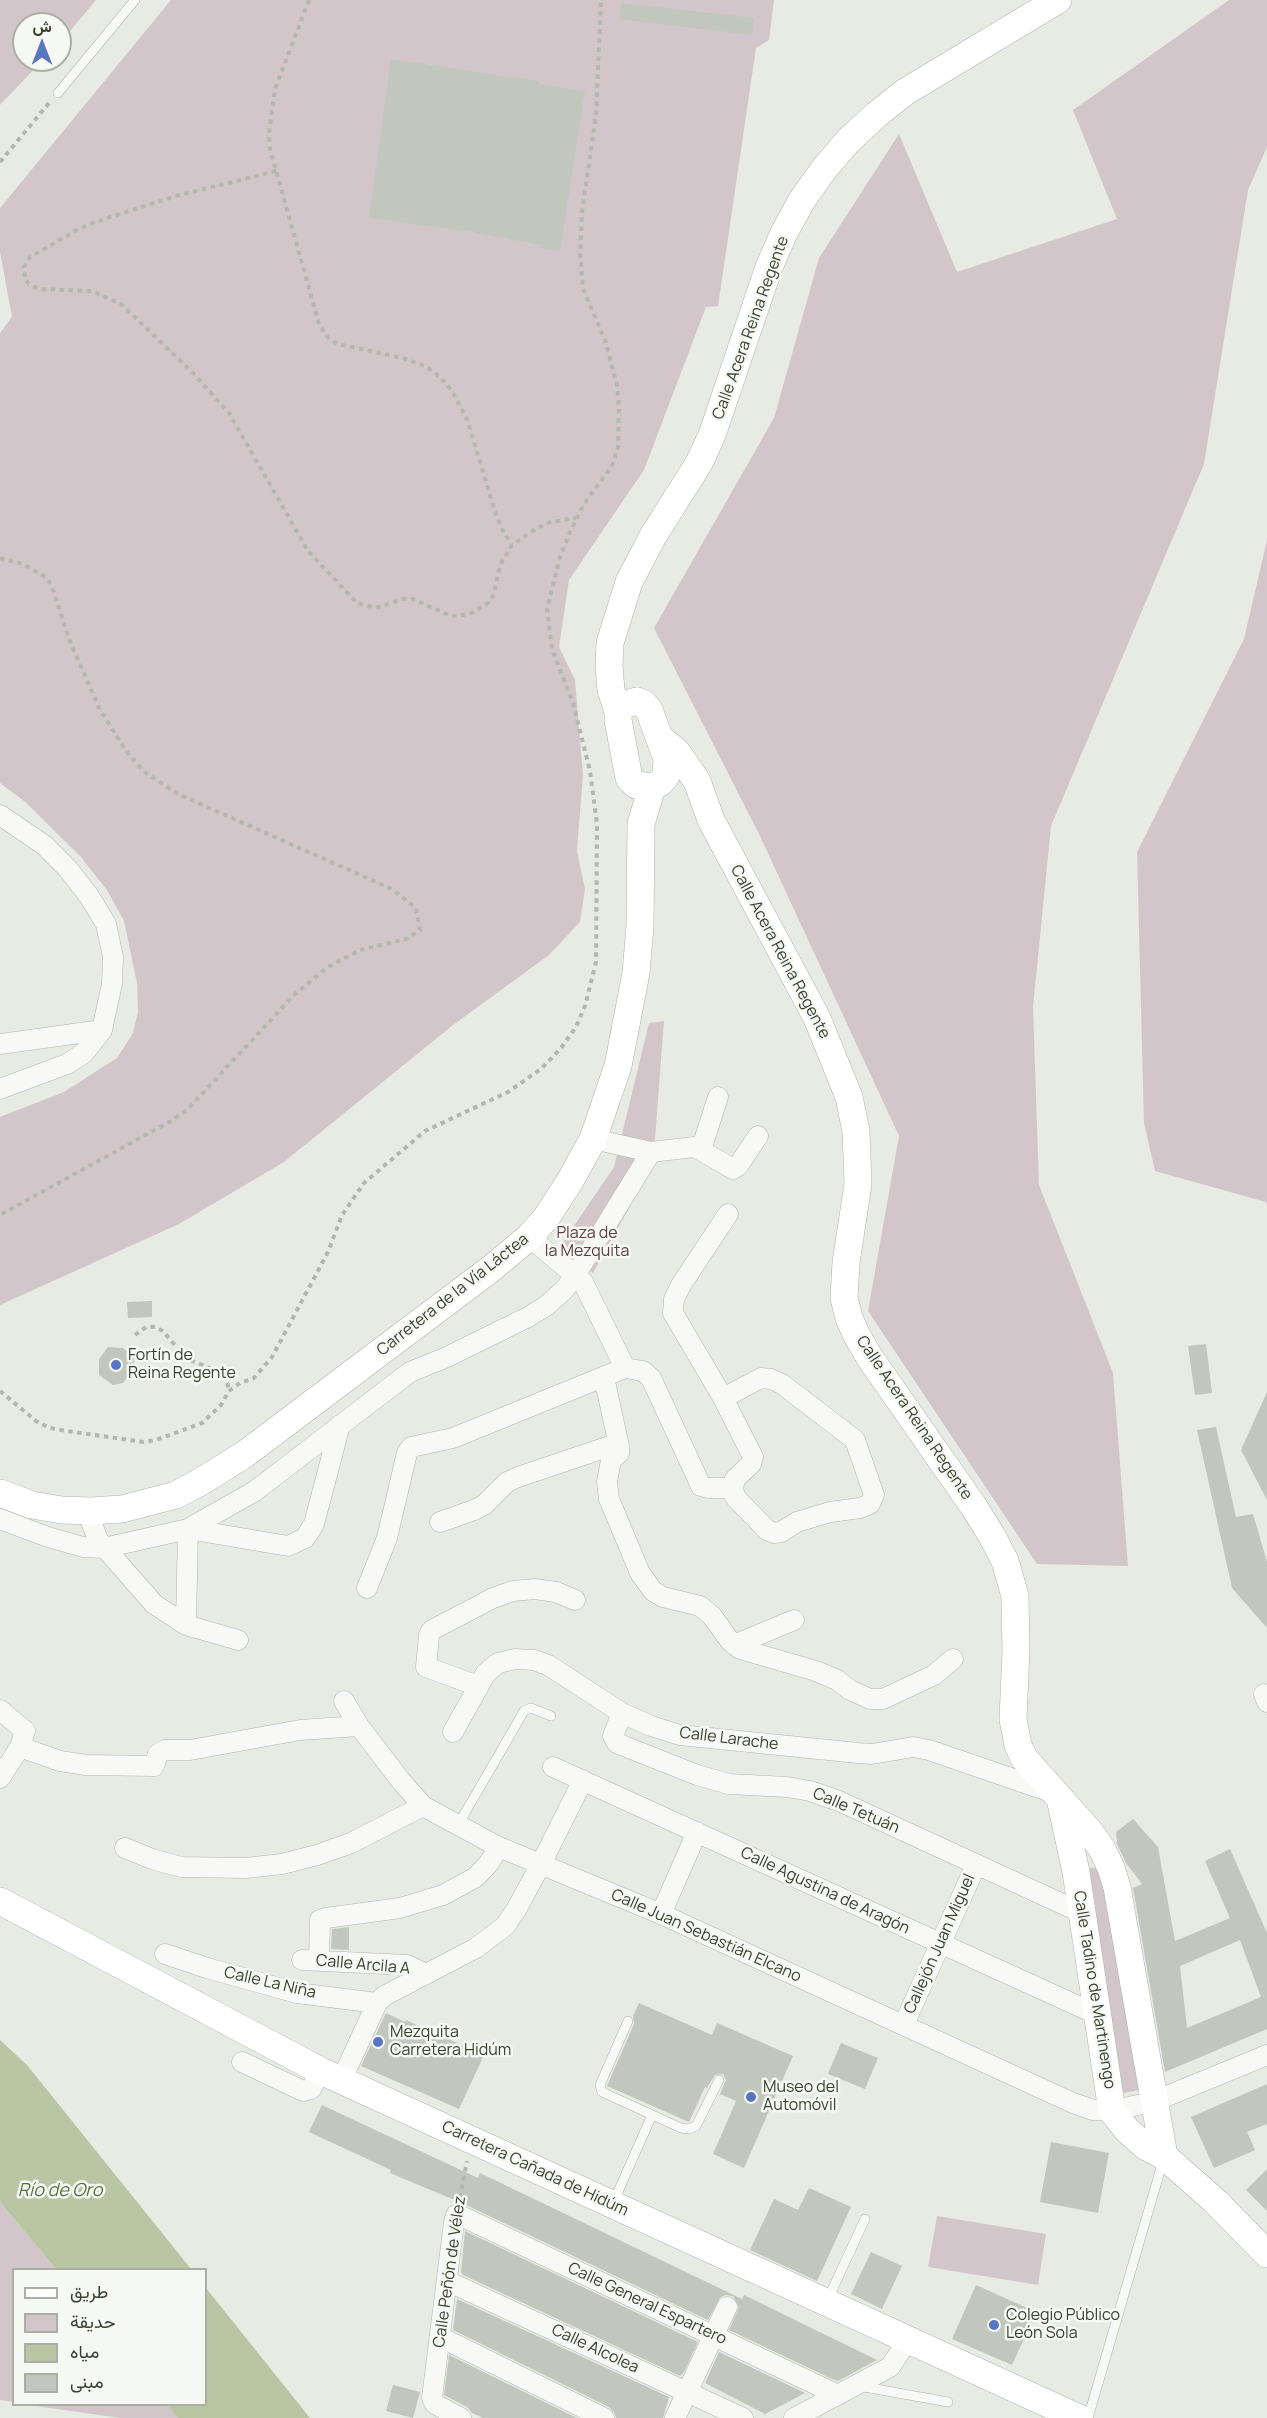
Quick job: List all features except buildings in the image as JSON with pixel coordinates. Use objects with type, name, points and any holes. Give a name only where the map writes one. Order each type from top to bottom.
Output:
[{"type":"street","name":"Calle Acera Reina Regente","points":[[711,820],[688,798],[647,783],[618,720],[618,712],[611,690],[610,643],[616,620],[637,565],[699,463],[734,377],[769,267],[788,224],[824,169],[876,115],[905,92],[1058,0]]},
{"type":"street","name":"Calle Acera Reina Regente","points":[[616,620],[617,641],[629,681],[649,710],[661,739],[676,751],[697,781],[711,820],[817,1018],[849,1097],[856,1131],[858,1184],[846,1263],[844,1298],[849,1318],[870,1358],[937,1451],[992,1536],[1009,1574],[1015,1596],[1016,1651],[1013,1719]]},
{"type":"street","points":[[618,712],[623,705],[629,702],[637,701],[644,704]]},
{"type":"street","points":[[647,783],[666,776],[668,767],[661,739]]},
{"type":"street","name":"Carretera de la Vía Láctea","points":[[0,1493],[32,1505],[62,1510],[91,1511],[149,1504],[176,1494],[245,1454],[492,1268],[529,1237],[546,1218],[570,1181],[593,1138],[618,1066],[636,973],[641,895],[640,837],[647,783]]},
{"type":"street","points":[[0,814],[44,845],[68,869],[89,896],[106,924],[113,957],[112,984],[102,1030],[84,1053],[67,1064],[0,1089]]},
{"type":"street","points":[[0,1044],[102,1030]]},
{"type":"street","points":[[701,1150],[718,1097]]},
{"type":"street","points":[[593,1138],[651,1152],[686,1147],[701,1150],[733,1169],[738,1166],[758,1136]]},
{"type":"street","points":[[0,1519],[83,1547],[104,1548],[188,1529],[255,1491],[410,1372],[447,1357],[528,1317],[564,1290],[651,1152]]},
{"type":"street","points":[[723,1398],[761,1378],[782,1384],[855,1440],[874,1494],[870,1504],[860,1508],[830,1512],[797,1522],[781,1532],[774,1533],[767,1530],[735,1497],[733,1488],[735,1479],[751,1464],[753,1457],[723,1398],[673,1312],[674,1299],[681,1285],[728,1214]]},
{"type":"street","points":[[529,1237],[583,1282],[625,1368]]},
{"type":"street","points":[[367,1588],[387,1538],[407,1453],[411,1447],[453,1438],[625,1368],[643,1371],[651,1378],[701,1486],[733,1488]]},
{"type":"street","points":[[604,1377],[619,1446],[618,1453],[611,1460],[607,1482],[609,1499],[640,1573],[653,1591],[663,1597],[700,1606],[712,1616],[734,1645],[816,1671],[870,1699],[883,1699],[934,1675],[952,1659]]},
{"type":"street","points":[[188,1529],[288,1546],[305,1538],[314,1524],[340,1425]]},
{"type":"street","points":[[440,1522],[474,1510],[484,1504],[507,1482],[518,1477],[615,1444],[619,1446]]},
{"type":"street","points":[[91,1511],[92,1524],[104,1548],[154,1604],[186,1625],[238,1640]]},
{"type":"street","points":[[186,1625],[188,1529]]},
{"type":"street","points":[[478,1686],[426,1667],[429,1635],[432,1630],[493,1598],[513,1591],[535,1589],[556,1592],[575,1600]]},
{"type":"street","points":[[734,1645],[794,1620]]},
{"type":"street","name":"Calle Larache","points":[[453,1732],[486,1674],[498,1664],[515,1659],[534,1660],[548,1665],[622,1713],[651,1726],[701,1739],[858,1753],[872,1754],[913,1747],[929,1750],[1057,1797]]},
{"type":"street","name":"Calle Juan Sebastián Elcano","points":[[344,1701],[359,1726],[423,1806],[458,1826],[499,1847],[661,1914],[1073,2103],[1093,2110],[1112,2111]]},
{"type":"street","points":[[0,1710],[25,1731],[20,1747],[0,1778]]},
{"type":"street","name":"Calle Tetuán","points":[[622,1713],[613,1736],[617,1743],[697,1775],[729,1784],[787,1787],[810,1791],[839,1801],[1082,1913]]},
{"type":"street","name":"Calle Tadino de Martinengo","points":[[1013,1719],[1018,1745],[1024,1758],[1090,1832],[1111,1868],[1117,1887],[1164,2156]]},
{"type":"street","points":[[20,1747],[60,1761],[86,1765],[154,1766],[158,1754],[165,1750],[190,1750],[224,1745],[268,1734],[300,1730],[359,1726]]},
{"type":"street","name":"Calle Agustina de Aragón","points":[[553,1767],[1098,2015]]},
{"type":"street","points":[[242,2062],[303,2091],[311,2089],[331,2076],[377,2003],[384,1996],[476,1948],[505,1926],[541,1864],[583,1780]]},
{"type":"street","name":"Calle Tadino de Martinengo","points":[[1057,1797],[1069,1836],[1112,2111],[1127,2130],[1145,2146],[1164,2156],[1216,2202],[1267,2254]]},
{"type":"street","points":[[125,1848],[152,1860],[180,1866],[246,1868],[282,1863],[317,1855],[351,1843],[423,1806]]},
{"type":"street","points":[[661,1914],[697,1832]]},
{"type":"street","name":"Calle Arcila A","points":[[422,1975],[420,1971],[407,1965],[311,1960],[320,1920],[400,1908],[443,1894],[476,1876],[489,1863],[499,1847]]},
{"type":"street","name":"Callejón Juan Miguel","points":[[904,2024],[976,1865]]},
{"type":"street","name":"Carretera Cañada de Hidúm","points":[[0,1900],[331,2076],[1079,2418]]},
{"type":"street","name":"Calle La Niña","points":[[165,1954],[297,1993],[377,2003]]},
{"type":"street","points":[[1112,2111],[1155,2101],[1267,2055]]},
{"type":"street","name":"Calle Peñón de Vélez","points":[[456,2215],[432,2398],[435,2404],[461,2418]]},
{"type":"street","name":"Calle General Espartero","points":[[456,2215],[838,2395]]},
{"type":"street","name":"Calle Alcolea","points":[[447,2281],[743,2418]]},
{"type":"street","points":[[675,2418],[727,2307]]},
{"type":"street","points":[[440,2337],[604,2418]]},
{"type":"street","points":[[794,2418],[890,2367],[908,2340]]},
{"type":"lane","points":[[58,93],[135,0]]},
{"type":"lane","points":[[458,1826],[524,1711],[531,1708],[551,1716]]},
{"type":"lane","points":[[628,2021],[600,2085],[602,2092],[681,2128],[696,2126],[719,2080]]},
{"type":"lane","points":[[612,2204],[652,2115]]},
{"type":"lane","points":[[1088,2418],[1164,2156]]},
{"type":"lane","points":[[826,2303],[866,2219]]},
{"type":"lane","points":[[856,2385],[948,2402]]},
{"type":"path","points":[[309,0],[279,76],[272,102],[270,141],[276,171],[319,324],[323,332],[338,344],[403,358],[428,367],[441,378],[452,391],[467,419],[496,515],[512,545]]},
{"type":"path","points":[[0,1391],[24,1413],[51,1428],[143,1442],[156,1440],[202,1423],[221,1405],[229,1391],[240,1383],[254,1378],[272,1357],[327,1252],[342,1215],[364,1183],[425,1131],[508,1092],[540,1069],[561,1048],[576,1027],[585,1006],[596,962],[597,824],[590,771],[573,704],[552,649],[547,609],[560,557],[584,504],[612,466],[620,431],[617,385],[612,363],[583,289],[580,254],[582,212],[596,115],[601,0]]},
{"type":"path","points":[[0,162],[58,93]]},
{"type":"path","points":[[276,171],[176,196],[95,222],[30,257],[24,267],[25,279],[39,289],[92,291],[121,304],[191,371],[229,413],[308,551],[357,603],[376,608],[403,599],[413,599],[451,616],[470,614],[488,603],[494,594],[500,565],[512,545],[537,528],[551,522],[577,518]]},
{"type":"path","points":[[0,558],[23,564],[46,577],[52,587],[69,639],[100,710],[129,755],[146,773],[177,794],[392,889],[416,909],[420,930],[406,939],[360,950],[327,967],[295,994],[187,1110],[0,1215]]},
{"type":"path","points":[[135,1335],[146,1327],[163,1330],[190,1360],[219,1372],[226,1378],[229,1391]]},
{"type":"path","name":"Calle Peñón de Vélez","points":[[456,2215],[471,2140]]},
{"type":"green space","points":[[0,0],[96,0],[72,29],[72,12],[12,12],[12,72],[32,72],[0,105]]},
{"type":"green space","points":[[171,0],[774,0],[769,40],[756,48],[718,306],[706,307],[644,470],[569,580],[559,647],[575,680],[583,775],[577,851],[585,889],[580,922],[549,955],[453,1025],[284,1162],[179,1224],[0,1305],[0,1117],[64,1092],[117,1058],[133,1033],[138,1012],[137,983],[124,921],[107,890],[80,856],[24,801],[0,783],[0,333],[12,317],[0,252],[0,208]]},
{"type":"green space","points":[[1229,0],[1267,0],[1267,147],[1248,190],[1204,464],[1051,826],[1033,1007],[1039,1185],[1113,1373],[1128,1566],[1037,1564],[868,1311],[899,1136],[759,834],[654,628],[774,418],[819,258],[899,134],[957,272],[1117,219],[1073,110]]},
{"type":"green space","points":[[1267,540],[1267,1205],[1266,1202],[1155,1171],[1144,1123],[1137,852],[1244,639]]},
{"type":"green space","name":"Plaza de la Mezquita","points":[[664,1021],[653,1165],[593,1273],[559,1248],[614,1167],[649,1023]]},
{"type":"green space","points":[[1090,1868],[1099,1868],[1104,1873],[1140,2090],[1118,2094],[1086,1876]]},
{"type":"green space","points":[[0,2202],[55,2268],[12,2268],[12,2402],[0,2400]]},
{"type":"green space","points":[[937,2216],[1046,2234],[1038,2285],[928,2267]]},
{"type":"green space","points":[[36,2406],[169,2406],[179,2418],[120,2418]]},
{"type":"water","name":"Río de Oro","points":[[0,2040],[27,2065],[190,2268],[55,2268],[0,2202]]},
{"type":"water","points":[[207,2289],[310,2418],[178,2418],[168,2406],[207,2406]]},
{"type":"place","name":"Fortín de Reina Regente","points":[[116,1365]]},
{"type":"place","name":"Mezquita Carretera Hidúm","points":[[378,2042]]},
{"type":"place","name":"Museo del Automóvil","points":[[751,2097]]},
{"type":"place","name":"Colegio Público León Sola","points":[[994,2325]]}]
